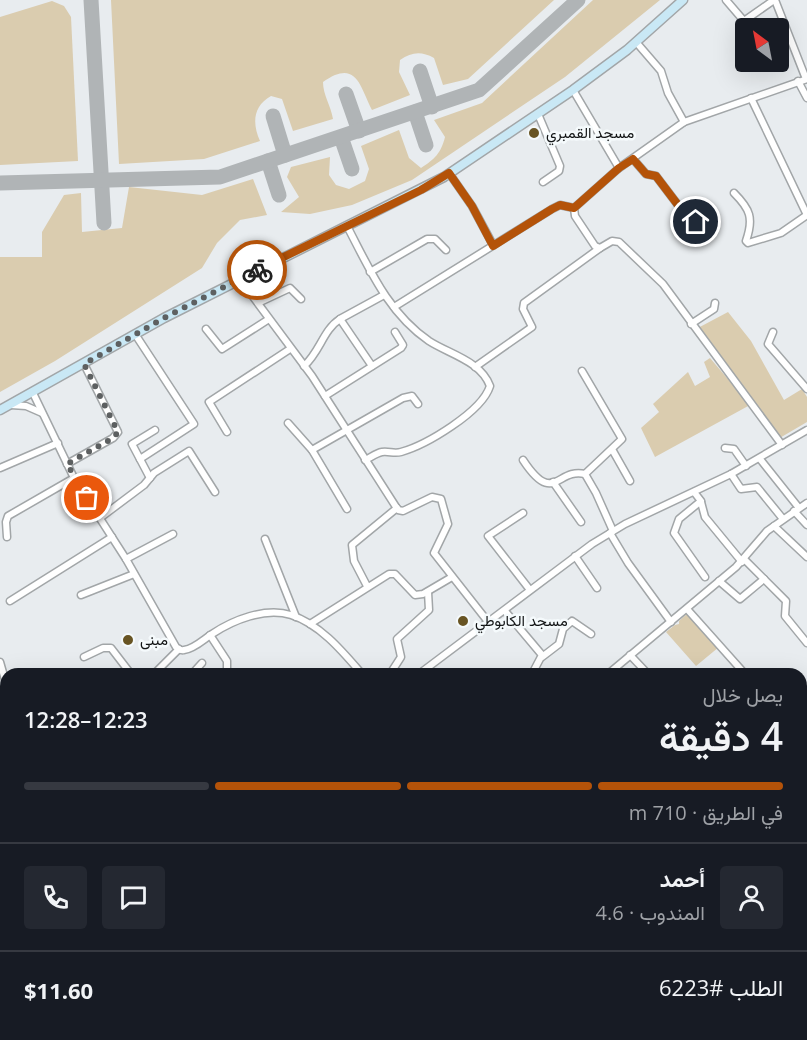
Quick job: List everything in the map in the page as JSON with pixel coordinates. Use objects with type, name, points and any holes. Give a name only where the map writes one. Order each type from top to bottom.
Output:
[{"type":"main road","points":[[0,410],[239,278],[421,190],[573,90],[636,42],[683,0]]},
{"type":"street","points":[[574,208],[619,168],[684,122],[807,79],[775,0],[744,21],[726,0]]},
{"type":"street","points":[[636,42],[661,70],[668,93],[684,122]]},
{"type":"street","points":[[798,81],[807,98]]},
{"type":"street","points":[[573,90],[619,168]]},
{"type":"street","points":[[734,193],[750,213],[751,223],[746,241],[748,243],[791,228],[807,215],[751,98]]},
{"type":"street","points":[[538,114],[560,166],[559,171],[543,182]]},
{"type":"street","points":[[633,159],[646,174],[656,176],[678,205],[696,222],[710,217]]},
{"type":"street","points":[[449,173],[472,206],[493,246]]},
{"type":"street","points":[[394,308],[552,209],[560,205],[574,208]]},
{"type":"street","points":[[574,208],[575,216],[585,232],[600,248]]},
{"type":"street","points":[[347,226],[370,272],[394,308],[426,339],[475,367],[490,386],[482,402],[414,448],[396,453],[380,452],[365,460]]},
{"type":"street","points":[[370,272],[427,239],[435,238],[446,250]]},
{"type":"street","points":[[475,367],[530,329],[532,325],[523,309],[524,303],[600,248],[612,241],[619,242],[663,284],[782,445]]},
{"type":"street","points":[[239,278],[325,396],[397,508],[401,512],[432,498],[441,499],[448,524],[434,553],[489,623]]},
{"type":"street","points":[[258,303],[290,288],[301,299]]},
{"type":"street","points":[[304,366],[314,358],[330,325],[384,295]]},
{"type":"street","points":[[691,324],[714,309],[715,303]]},
{"type":"street","points":[[206,329],[222,349],[269,319]]},
{"type":"street","points":[[340,319],[372,366]]},
{"type":"street","points":[[325,396],[402,346],[395,332]]},
{"type":"street","points":[[773,332],[768,344],[807,389]]},
{"type":"street","points":[[135,334],[194,424],[140,459]]},
{"type":"street","points":[[227,432],[209,402],[290,349]]},
{"type":"street","points":[[67,464],[113,438],[118,432],[84,364]]},
{"type":"street","points":[[582,371],[622,437],[621,443],[585,474]]},
{"type":"street","points":[[33,393],[74,478],[126,559],[167,636],[179,650]]},
{"type":"street","points":[[312,450],[407,396],[412,396],[418,405]]},
{"type":"street","points":[[11,405],[33,407],[45,415]]},
{"type":"street","points":[[288,423],[312,450],[346,509]]},
{"type":"street","points":[[150,478],[133,442],[155,430]]},
{"type":"street","points":[[427,668],[575,556],[612,532],[760,459],[807,430]]},
{"type":"street","points":[[0,468],[58,443]]},
{"type":"street","points":[[725,448],[735,449],[746,466]]},
{"type":"street","points":[[100,518],[150,478],[189,451],[215,492]]},
{"type":"street","points":[[613,451],[630,481]]},
{"type":"street","points":[[760,459],[807,525]]},
{"type":"street","points":[[523,460],[536,479],[554,482],[579,473],[585,474],[597,493],[612,532],[628,563],[671,622]]},
{"type":"street","points":[[731,474],[741,489],[757,487],[783,519]]},
{"type":"street","points":[[7,537],[8,516],[74,478]]},
{"type":"street","points":[[554,482],[581,522]]},
{"type":"street","points":[[694,492],[701,502],[705,517],[743,560],[786,601],[785,616],[807,643]]},
{"type":"street","points":[[701,502],[679,519],[674,533],[705,577]]},
{"type":"street","points":[[615,668],[743,560],[774,526],[807,503]]},
{"type":"street","points":[[367,586],[356,566],[352,545],[397,508]]},
{"type":"street","points":[[523,513],[488,536],[530,590]]},
{"type":"street","points":[[774,526],[807,557]]},
{"type":"street","points":[[126,559],[173,534]]},
{"type":"street","points":[[10,601],[112,537]]},
{"type":"street","points":[[265,539],[296,617]]},
{"type":"street","points":[[575,556],[597,588]]},
{"type":"street","points":[[310,624],[367,586],[392,573],[412,594],[420,596],[452,577]]},
{"type":"street","points":[[81,595],[134,574]]},
{"type":"street","points":[[719,581],[740,599],[764,579]]},
{"type":"street","points":[[394,668],[402,657],[397,639],[429,610],[428,592]]},
{"type":"street","points":[[687,609],[740,668]]},
{"type":"street","points":[[505,611],[542,657]]},
{"type":"street","points":[[160,668],[179,650],[190,648],[230,624],[257,615],[281,613],[310,624],[343,652],[357,668]]},
{"type":"street","points":[[536,668],[542,657],[559,644],[562,628],[572,621],[591,634]]},
{"type":"street","points":[[210,635],[227,661],[227,668]]},
{"type":"street","points":[[84,657],[103,648],[111,648],[126,668]]},
{"type":"street","points":[[630,655],[642,668]]},
{"type":"street","points":[[197,668],[202,663]]},
{"type":"shaded area","points":[[111,0],[554,0],[468,79],[443,85],[434,58],[421,53],[413,54],[400,60],[399,72],[410,95],[372,110],[356,78],[343,73],[334,75],[323,82],[333,119],[293,131],[282,99],[271,96],[261,105],[256,116],[256,128],[260,141],[204,159],[119,164]]},
{"type":"shaded area","points":[[593,0],[660,0],[565,77],[412,180],[352,205],[310,214],[281,212],[299,197],[287,177],[291,167],[330,157],[329,175],[336,185],[349,189],[365,181],[369,169],[361,146],[399,130],[409,158],[421,168],[426,165],[442,147],[445,137],[434,120],[482,103]]},
{"type":"shaded area","points":[[52,1],[64,6],[71,17],[78,161],[0,165],[0,17]]},
{"type":"shaded area","points":[[253,179],[267,215],[240,220],[217,243],[202,268],[55,361],[0,392],[0,257],[42,257],[42,232],[64,195],[81,193],[82,232],[122,228],[129,187],[202,195]]},
{"type":"shaded area","points":[[728,312],[751,341],[784,400],[802,389],[807,397],[807,422],[778,439],[696,329]]},
{"type":"shaded area","points":[[710,358],[750,405],[655,457],[641,428],[659,412],[653,404],[688,372],[695,386],[710,377],[704,362]]},
{"type":"shaded area","points":[[688,613],[719,647],[696,666],[666,632],[679,624],[679,621]]},
{"type":"taxiway","points":[[91,0],[104,223]]},
{"type":"taxiway","points":[[0,183],[220,177],[479,90],[578,0]]},
{"type":"taxiway","points":[[420,71],[432,107]]},
{"type":"taxiway","points":[[346,94],[359,131]]},
{"type":"taxiway","points":[[415,112],[426,145]]},
{"type":"taxiway","points":[[273,116],[285,155]]},
{"type":"taxiway","points":[[341,137],[352,169]]},
{"type":"taxiway","points":[[268,161],[279,195]]},
{"type":"way so far","points":[[87,498],[67,464],[113,438],[117,435],[118,427],[84,364],[164,318],[257,270]]},
{"type":"place","name":"مسجد القمبري","points":[[534,133]]},
{"type":"place","name":"مسجد الكابوطي","points":[[463,621]]},
{"type":"place","name":"مبنى","points":[[128,640]]},
{"type":"route","points":[[257,270],[421,190],[449,173],[472,206],[493,246],[560,205],[574,208],[619,168],[633,159],[646,174],[653,173],[678,205],[696,222]]}]
